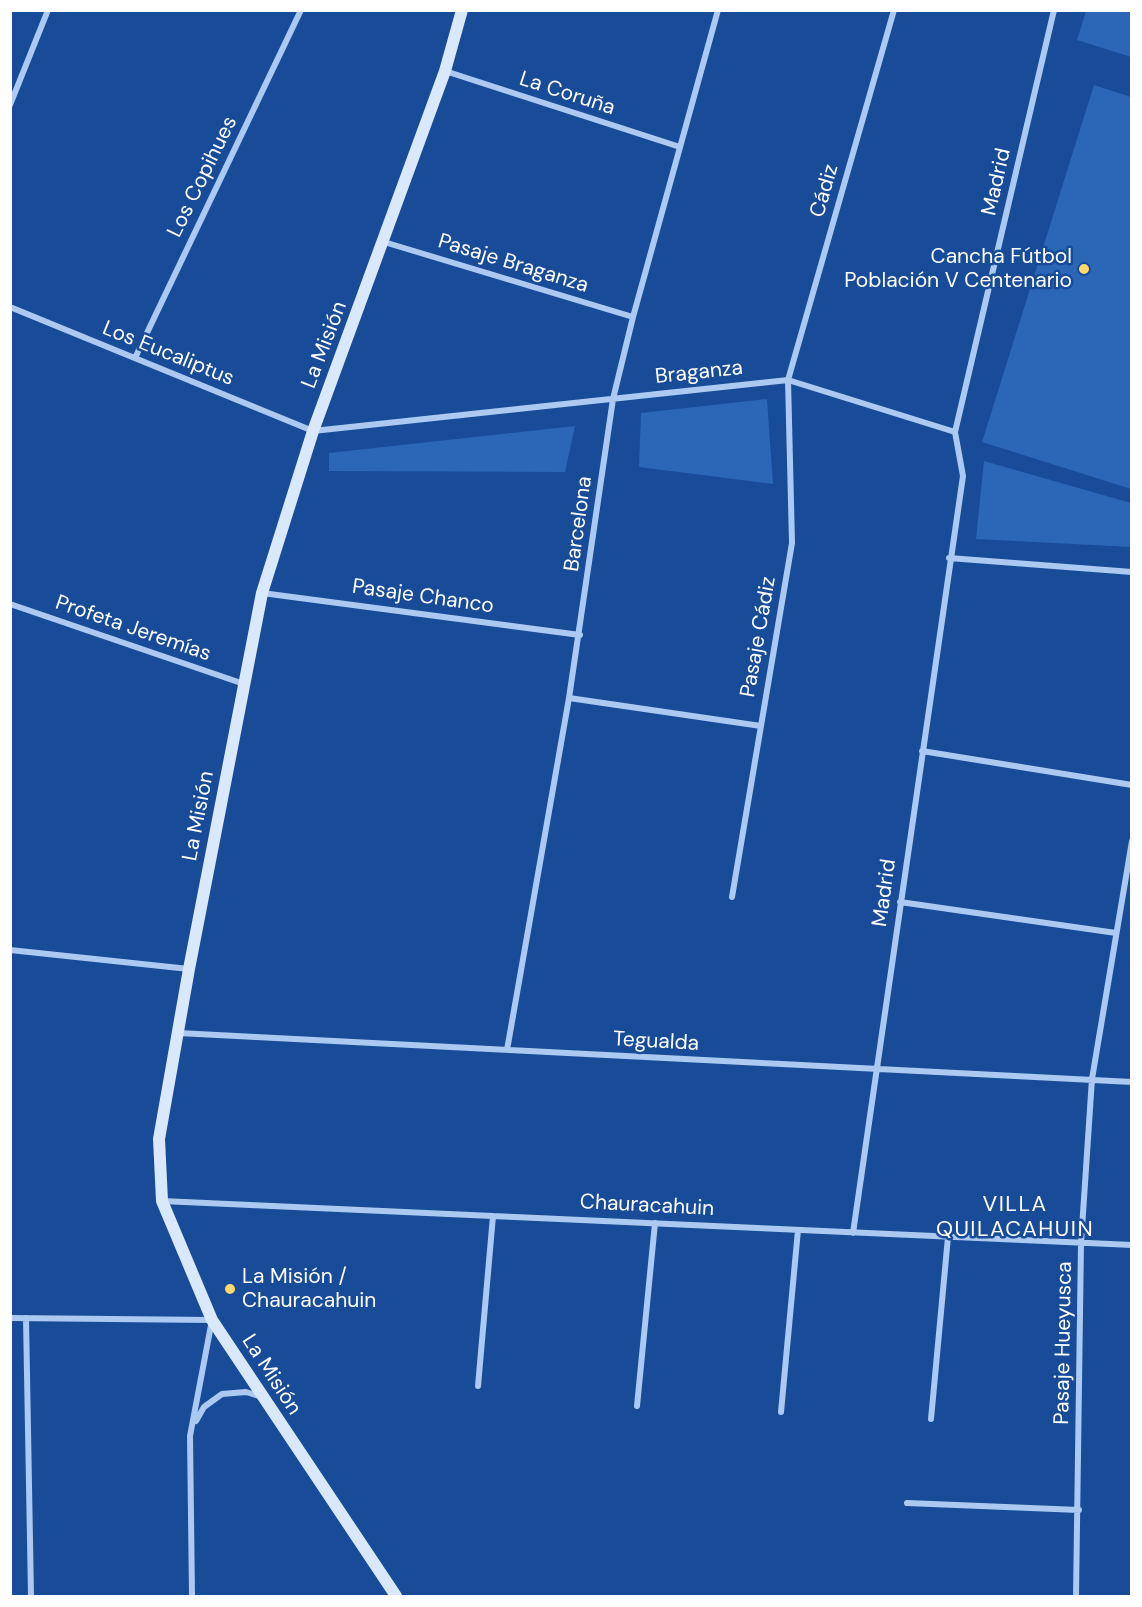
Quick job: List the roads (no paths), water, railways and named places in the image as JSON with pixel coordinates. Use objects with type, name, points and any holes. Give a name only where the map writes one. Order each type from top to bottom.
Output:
[{"type":"street","points":[[10,105],[48,10]]},
{"type":"street","name":"Los Copihues","points":[[135,358],[301,10]]},
{"type":"street","name":"La Misión","points":[[396,1596],[212,1320],[162,1201],[159,1139],[189,969],[262,593],[313,431],[445,72],[462,10]]},
{"type":"street","name":"Barcelona","points":[[507,1050],[580,635],[613,399],[633,317],[718,10]]},
{"type":"street","name":"Cádiz","points":[[788,380],[894,10]]},
{"type":"street","name":"Madrid","points":[[955,432],[1054,10]]},
{"type":"street","name":"La Coruña","points":[[445,72],[680,147]]},
{"type":"street","name":"Pasaje Braganza","points":[[384,242],[633,317]]},
{"type":"street","name":"Los Eucaliptus","points":[[10,307],[313,431]]},
{"type":"street","name":"Braganza","points":[[313,431],[788,380],[955,432]]},
{"type":"street","name":"Pasaje Cádiz","points":[[732,897],[792,543],[788,380]]},
{"type":"street","points":[[955,432],[963,476],[949,558],[1131,572]]},
{"type":"street","name":"Madrid","points":[[853,1233],[949,558]]},
{"type":"street","name":"Pasaje Chanco","points":[[262,593],[580,635]]},
{"type":"street","name":"Profeta Jeremías","points":[[10,604],[244,684]]},
{"type":"street","points":[[569,698],[760,726]]},
{"type":"street","points":[[922,751],[1131,784]]},
{"type":"street","name":"Pasaje Hueyusca","points":[[1076,1596],[1081,1243],[1092,1079],[1131,842]]},
{"type":"street","points":[[900,902],[1116,933]]},
{"type":"street","points":[[10,950],[189,969]]},
{"type":"street","name":"Tegualda","points":[[178,1034],[1131,1082]]},
{"type":"street","name":"Chauracahuin","points":[[162,1201],[1131,1245]]},
{"type":"street","points":[[478,1386],[493,1216]]},
{"type":"street","points":[[637,1406],[655,1223]]},
{"type":"street","points":[[781,1412],[798,1230]]},
{"type":"street","points":[[931,1419],[948,1237]]},
{"type":"street","points":[[10,1318],[212,1320],[190,1436],[192,1596]]},
{"type":"street","points":[[26,1318],[31,1596]]},
{"type":"street","points":[[190,1436],[204,1407],[216,1397],[233,1392],[262,1397]]},
{"type":"street","points":[[907,1503],[1079,1510]]},
{"type":"place","name":"Cancha Fútbol Población V Centenario","points":[[1084,269]]},
{"type":"place","name":"La Misión / Chauracahuin","points":[[230,1289]]},
{"type":"district","name":"VILLA QUILACAHUIN","points":[[1015,1218]]}]
